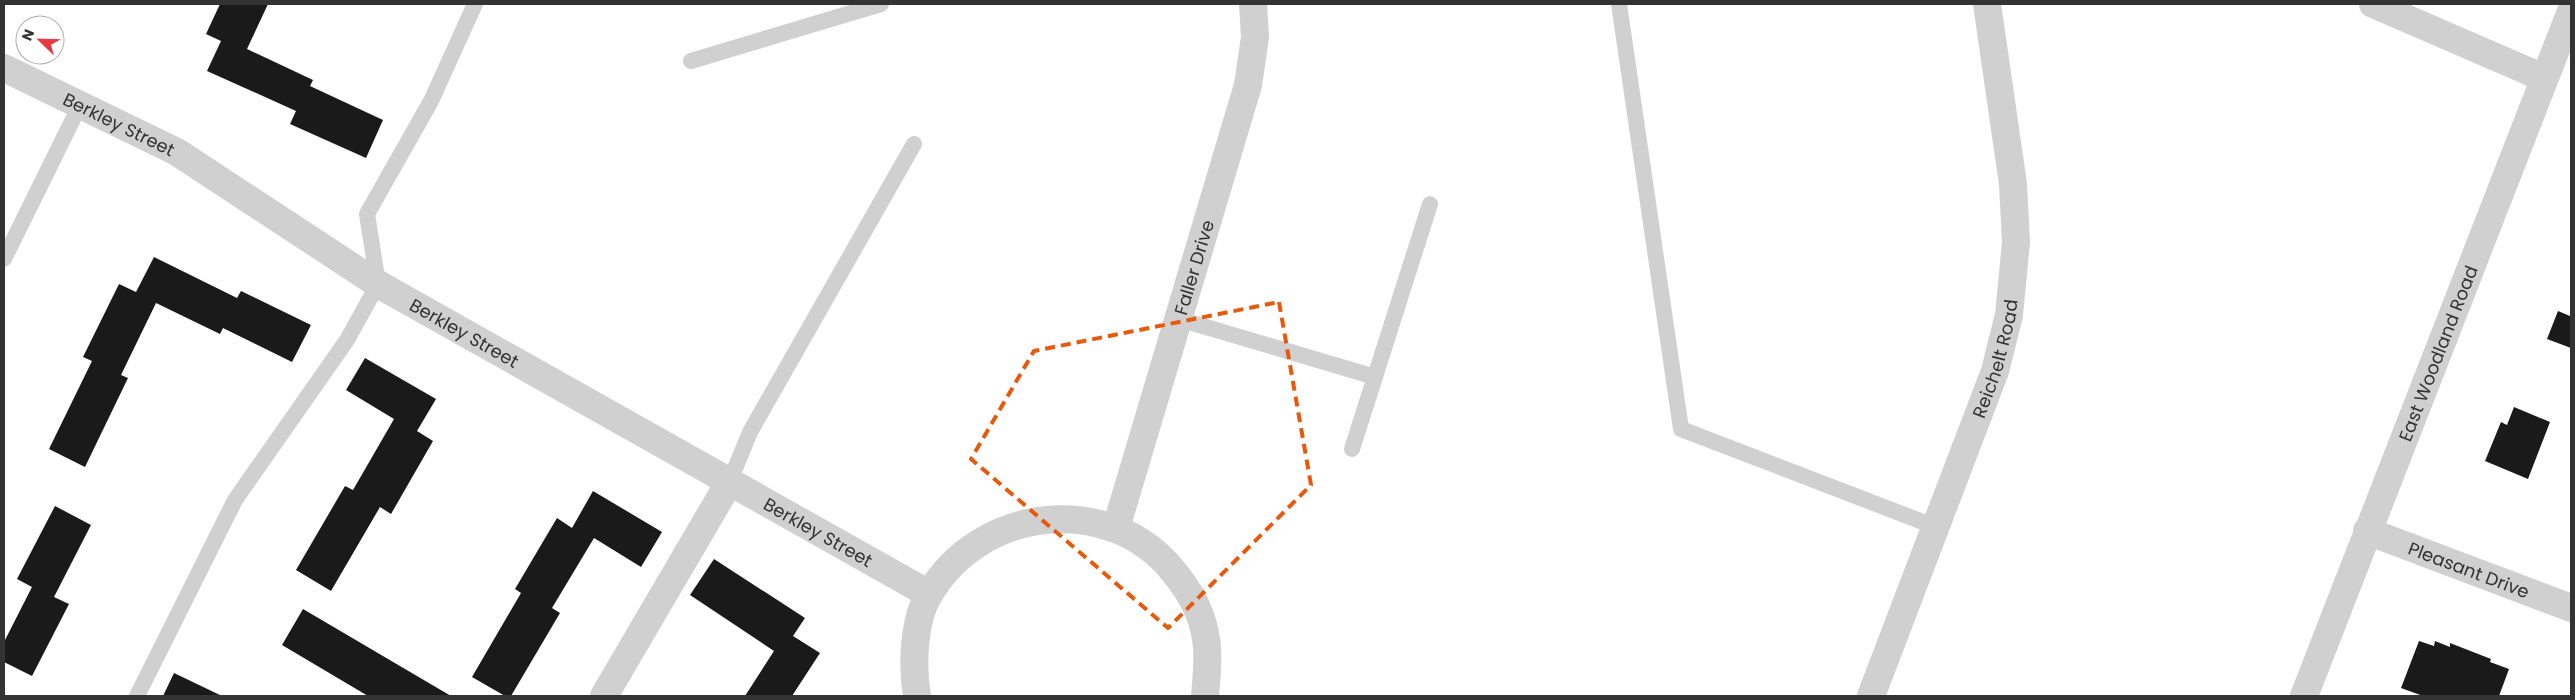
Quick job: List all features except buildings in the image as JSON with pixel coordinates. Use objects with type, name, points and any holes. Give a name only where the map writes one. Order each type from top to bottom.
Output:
[{"type":"street","name":"Faller Drive","points":[[1116,528],[1248,85],[1255,37],[1254,4]]},
{"type":"street","name":"Reichelt Road","points":[[1871,696],[1995,371],[2009,315],[2016,242],[2013,184],[1987,4]]},
{"type":"street","points":[[2372,4],[2544,78]]},
{"type":"street","name":"East Woodland Road","points":[[2304,696],[2571,11]]},
{"type":"street","name":"Berkley Street","points":[[4,68],[177,152],[378,284],[929,594]]},
{"type":"street","points":[[604,696],[730,481]]},
{"type":"street","points":[[917,696],[914,677],[914,646],[929,594],[946,571],[974,545],[1008,527],[1044,518],[1080,518],[1116,528],[1133,536],[1162,557],[1188,590],[1203,625],[1208,660],[1205,696]]},
{"type":"street","name":"Pleasant Drive","points":[[2367,531],[2571,608]]},
{"type":"lane","points":[[137,696],[235,500],[347,340],[378,284],[367,214],[431,101],[474,4]]},
{"type":"lane","points":[[691,61],[880,4]]},
{"type":"lane","points":[[1619,4],[1681,430],[1936,526]]},
{"type":"lane","points":[[4,259],[80,105]]},
{"type":"lane","points":[[730,481],[750,432],[914,144]]},
{"type":"lane","points":[[1352,449],[1430,204]]},
{"type":"lane","points":[[1179,319],[1375,377]]},
{"type":"highlighted area","points":[[1279,302],[1311,485],[1168,628],[971,459],[1034,351]]}]
